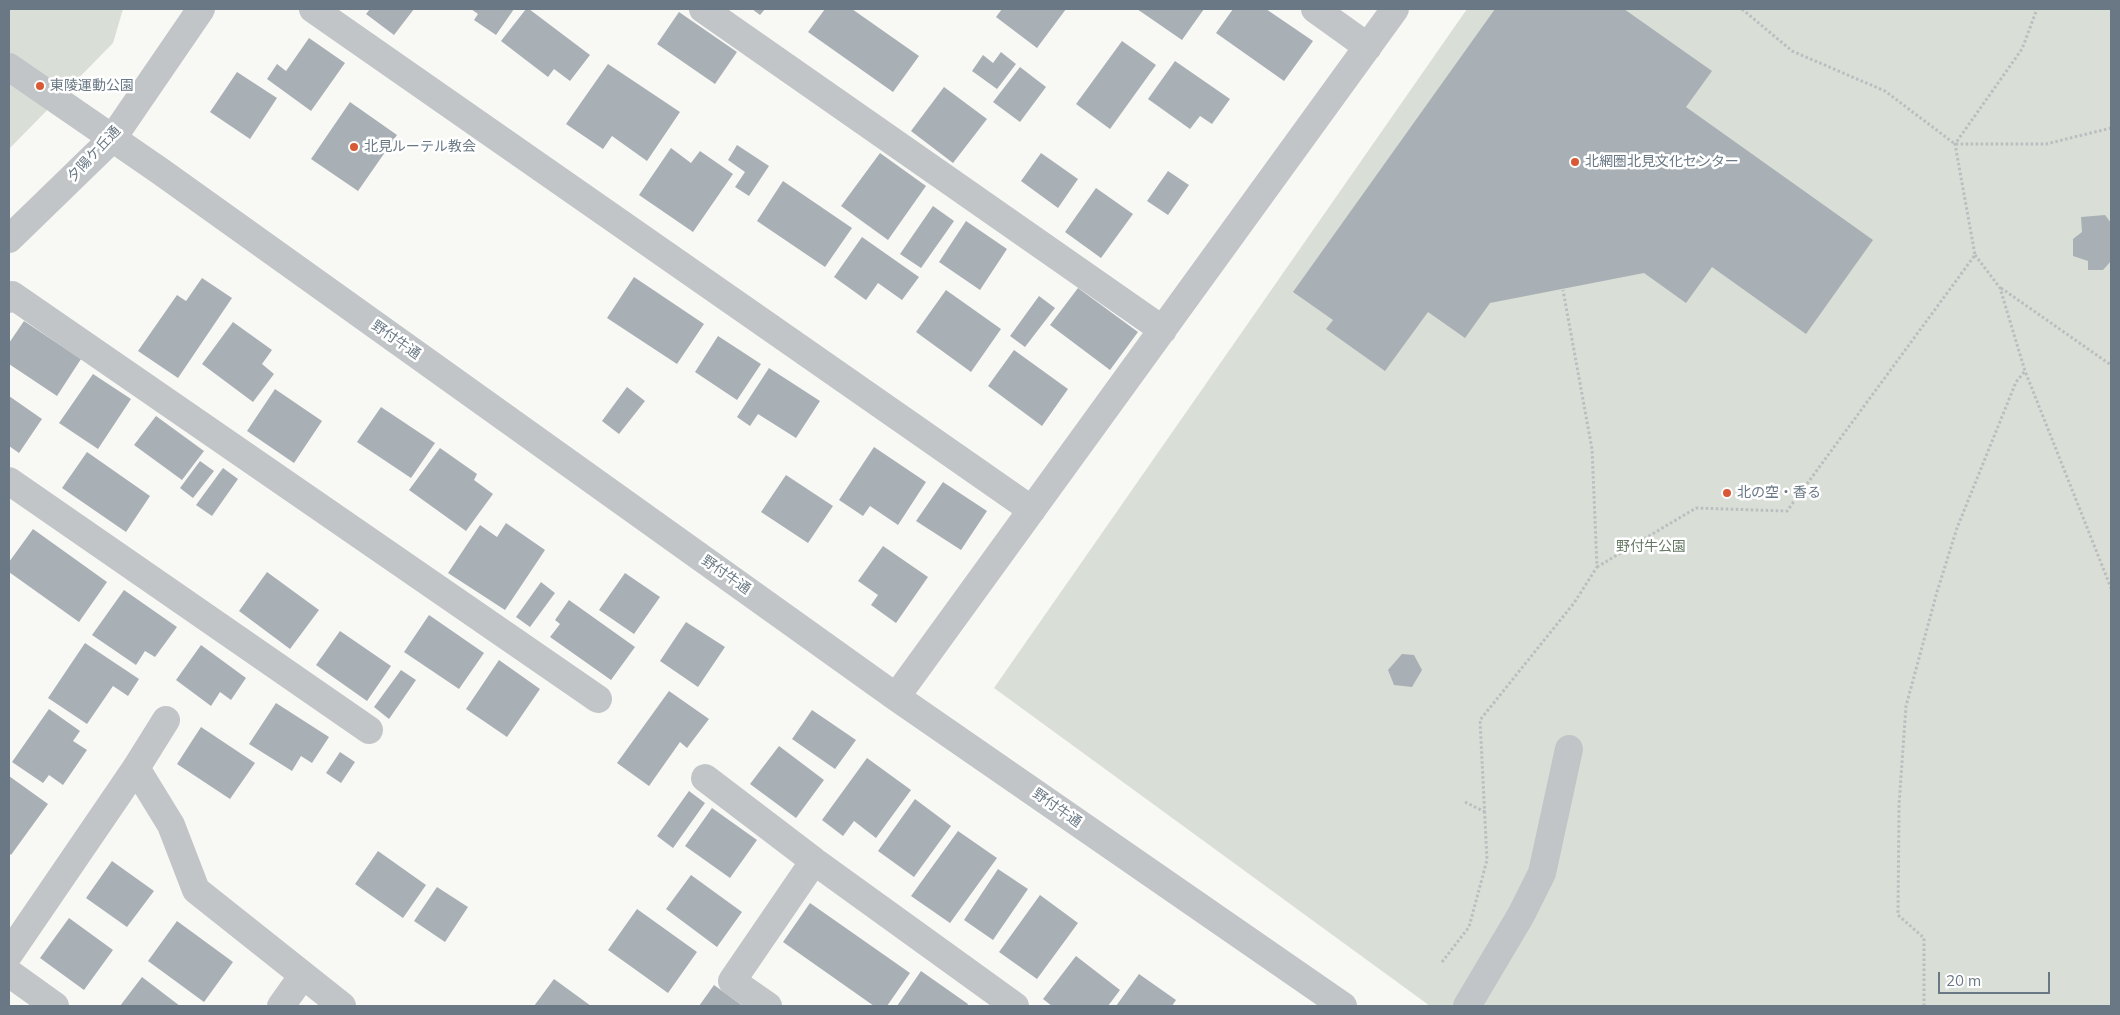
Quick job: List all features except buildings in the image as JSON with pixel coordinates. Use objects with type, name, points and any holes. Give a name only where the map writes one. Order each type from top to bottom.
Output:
[{"type":"street","name":"夕陽ケ丘通","points":[[9,239],[112,139],[202,9]]},
{"type":"street","points":[[313,9],[1032,510]]},
{"type":"street","points":[[703,9],[1164,330]]},
{"type":"street","points":[[1315,9],[1368,47]]},
{"type":"street","points":[[896,697],[1395,9]]},
{"type":"street","name":"野付牛通","points":[[9,68],[112,139],[896,697],[1343,1006]]},
{"type":"street","points":[[9,299],[12,295],[598,699]]},
{"type":"street","points":[[9,481],[369,730]]},
{"type":"street","points":[[9,954],[136,768],[166,720]]},
{"type":"street","points":[[1467,1006],[1516,923],[1542,873],[1569,749]]},
{"type":"street","points":[[136,768],[171,825],[196,890],[342,1006]]},
{"type":"street","points":[[705,778],[814,862],[1015,1006]]},
{"type":"street","points":[[768,1006],[732,981],[814,862]]},
{"type":"street","points":[[9,973],[54,1006]]},
{"type":"street","points":[[281,1006],[303,976]]},
{"type":"path","points":[[1742,9],[1792,51],[1885,91],[1955,144],[2046,144],[2111,128]]},
{"type":"path","points":[[2037,9],[2022,49],[1955,144],[1975,255],[2000,288],[2111,365]]},
{"type":"path","points":[[1442,962],[1469,927],[1487,860],[1480,720],[1574,603],[1597,567],[1696,508],[1787,511],[1975,255]]},
{"type":"path","points":[[2000,288],[2025,371],[2111,588]]},
{"type":"path","points":[[1563,290],[1592,449],[1597,567]]},
{"type":"path","points":[[1924,1006],[1924,938],[1898,915],[1898,805],[1906,706],[1937,592],[1957,528],[2016,382],[2025,371]]},
{"type":"path","points":[[1466,802],[1485,812]]},
{"type":"green space","name":"東陵運動公園","points":[[9,9],[123,9],[113,43],[9,149]]},
{"type":"green space","name":"野付牛公園","points":[[1467,9],[2111,9],[2111,1006],[1430,1006],[994,688]]},
{"type":"place","name":"東陵運動公園","points":[[40,86]]},
{"type":"place","name":"北見ルーテル教会","points":[[354,147]]},
{"type":"place","name":"北網圏北見文化センター","points":[[1575,162]]},
{"type":"place","name":"北の空・香る","points":[[1727,493]]}]
